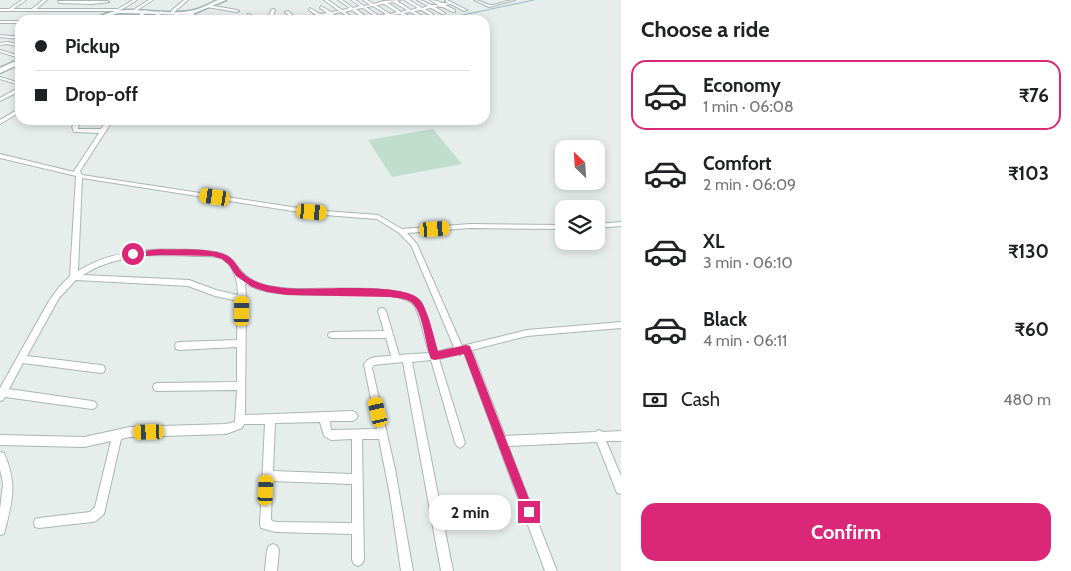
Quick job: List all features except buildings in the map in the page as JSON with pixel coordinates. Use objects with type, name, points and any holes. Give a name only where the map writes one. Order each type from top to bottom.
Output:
[{"type":"street","points":[[11,10],[24,0]]},
{"type":"street","points":[[32,10],[45,0]]},
{"type":"street","points":[[108,15],[135,0]]},
{"type":"street","points":[[135,10],[150,0]]},
{"type":"street","points":[[175,0],[185,0]]},
{"type":"street","points":[[172,12],[185,0]]},
{"type":"street","points":[[202,0],[237,11]]},
{"type":"street","points":[[0,10],[179,13],[192,12],[219,0]]},
{"type":"street","points":[[106,15],[117,11],[135,10],[189,12],[223,0]]},
{"type":"street","points":[[328,1],[340,0],[359,15]]},
{"type":"street","points":[[353,0],[375,15]]},
{"type":"street","points":[[365,0],[390,15],[452,3]]},
{"type":"street","points":[[379,0],[404,15]]},
{"type":"street","points":[[310,9],[319,15],[395,0],[418,15]]},
{"type":"street","points":[[406,0],[432,15]]},
{"type":"street","points":[[419,0],[444,14]]},
{"type":"street","points":[[432,0],[454,12]]},
{"type":"street","points":[[446,0],[465,10]]},
{"type":"street","points":[[476,0],[488,6],[495,2]]},
{"type":"street","points":[[484,0],[502,3],[509,0]]},
{"type":"street","points":[[50,10],[60,1],[107,2]]},
{"type":"street","points":[[328,1],[347,15]]},
{"type":"street","points":[[85,10],[93,2]]},
{"type":"street","points":[[321,7],[333,15]]},
{"type":"street","points":[[272,15],[273,10]]},
{"type":"street","points":[[141,15],[146,11]]},
{"type":"street","points":[[157,15],[161,12]]},
{"type":"street","points":[[287,12],[290,15]]},
{"type":"street","points":[[0,22],[15,22]]},
{"type":"street","points":[[0,29],[9,22]]},
{"type":"street","points":[[0,36],[15,36]]},
{"type":"street","points":[[0,44],[15,45]]},
{"type":"street","points":[[0,51],[15,57]]},
{"type":"street","points":[[0,70],[15,62]]},
{"type":"street","points":[[0,78],[15,82]]},
{"type":"street","points":[[0,100],[15,92]]},
{"type":"street","points":[[0,122],[15,113]]},
{"type":"street","points":[[76,125],[76,131],[102,131]]},
{"type":"street","points":[[74,277],[77,171],[86,154],[106,125]]},
{"type":"street","points":[[0,156],[78,174],[79,176],[312,212],[378,217],[401,231],[414,244],[463,350],[501,441],[551,571]]},
{"type":"street","points":[[605,225],[621,224]]},
{"type":"street","points":[[401,231],[470,226],[555,227]]},
{"type":"street","points":[[92,405],[1,395],[56,296],[74,277],[107,261],[133,254],[160,252],[212,254],[225,257],[239,274],[254,285],[277,290],[389,293],[407,296],[416,301],[421,310],[460,443]]},
{"type":"street","points":[[0,440],[84,442],[117,434],[226,429],[239,425],[241,420],[242,299],[239,274]]},
{"type":"street","points":[[74,277],[189,283],[215,293],[242,299]]},
{"type":"street","points":[[382,312],[389,334],[401,359],[447,571]]},
{"type":"street","points":[[407,571],[402,529],[368,364],[372,361],[435,356],[527,333],[621,325]]},
{"type":"street","points":[[332,335],[389,334]]},
{"type":"street","points":[[179,346],[241,343]]},
{"type":"street","points":[[21,359],[102,369]]},
{"type":"street","points":[[157,387],[241,386]]},
{"type":"street","points":[[241,420],[353,416]]},
{"type":"street","points":[[324,417],[327,433],[338,436],[383,434]]},
{"type":"street","points":[[270,419],[265,524],[268,526],[358,529]]},
{"type":"street","points":[[38,523],[97,515],[100,510],[117,434]]},
{"type":"street","points":[[356,435],[358,560]]},
{"type":"street","points":[[501,441],[599,435],[621,436]]},
{"type":"street","points":[[599,435],[616,466],[621,489]]},
{"type":"street","points":[[0,457],[7,470],[9,484],[0,530]]},
{"type":"street","points":[[267,476],[357,479]]},
{"type":"street","points":[[272,571],[273,550]]},
{"type":"green space","points":[[433,129],[462,164],[392,177],[368,140]]},
{"type":"waterway","points":[[463,15],[534,0]]},
{"type":"route","points":[[133,254],[160,252],[212,254],[225,257],[239,274],[254,285],[267,289],[389,293],[407,296],[416,301],[421,310],[435,356],[466,349],[529,512]]}]
